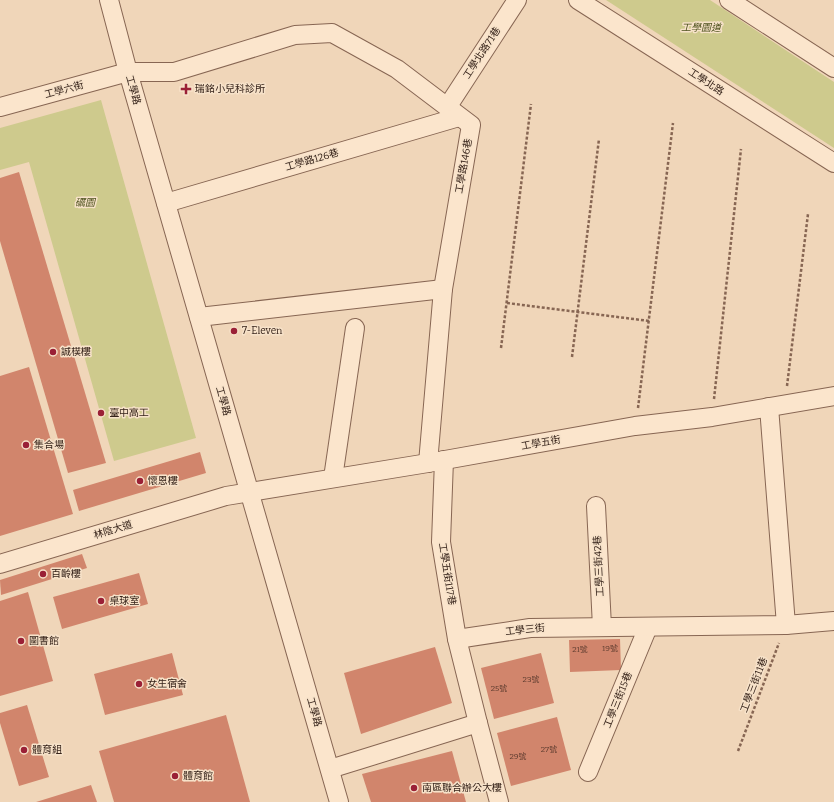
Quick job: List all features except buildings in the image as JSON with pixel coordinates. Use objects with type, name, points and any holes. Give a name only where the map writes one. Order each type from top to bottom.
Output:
[{"type":"street","name":"工學路","points":[[109,0],[128,72],[339,802]]},
{"type":"street","name":"工學北路71巷","points":[[453,112],[517,0]]},
{"type":"street","name":"工學北路","points":[[578,0],[834,163]]},
{"type":"street","points":[[729,0],[834,68]]},
{"type":"street","name":"工學路146巷","points":[[128,72],[174,72],[295,35],[332,33],[397,69],[471,124],[443,289]]},
{"type":"street","name":"工學六街","points":[[0,107],[128,72]]},
{"type":"street","name":"工學路126巷","points":[[166,203],[453,112]]},
{"type":"street","points":[[199,317],[443,289]]},
{"type":"street","name":"工學五街117巷","points":[[443,289],[436,462],[441,542],[457,639]]},
{"type":"street","points":[[334,478],[355,328]]},
{"type":"street","name":"工學五街","points":[[249,492],[436,462],[636,426],[712,416],[834,396]]},
{"type":"street","points":[[777,405],[786,625]]},
{"type":"street","name":"林陰大道","points":[[0,564],[226,496],[249,492]]},
{"type":"street","name":"工學三街42巷","points":[[596,506],[602,627]]},
{"type":"street","name":"工學三街","points":[[457,639],[530,628],[786,625],[834,621]]},
{"type":"street","name":"工學三街15巷","points":[[588,772],[648,627]]},
{"type":"street","points":[[457,639],[499,802]]},
{"type":"street","points":[[330,770],[478,723]]},
{"type":"path","points":[[501,348],[531,104]]},
{"type":"path","points":[[636,426],[673,123]]},
{"type":"path","points":[[572,357],[599,139]]},
{"type":"path","points":[[712,416],[741,149]]},
{"type":"path","points":[[777,405],[808,214]]},
{"type":"path","points":[[507,304],[649,321]]},
{"type":"path","name":"工學三街11巷","points":[[738,751],[786,625]]},
{"type":"green space","name":"工學園道","points":[[606,0],[710,0],[834,82],[834,148]]},
{"type":"green space","name":"礪園","points":[[101,100],[196,438],[114,461],[29,162],[0,170],[0,128]]},
{"type":"place","name":"瑞銘小兒科診所","points":[[186,89]]},
{"type":"place","name":"7-Eleven","points":[[234,331]]},
{"type":"place","name":"誠樸樓","points":[[53,352]]},
{"type":"place","name":"臺中高工","points":[[101,413]]},
{"type":"place","name":"集合場","points":[[26,445]]},
{"type":"place","name":"懷恩樓","points":[[140,481]]},
{"type":"place","name":"百齡樓","points":[[43,574]]},
{"type":"place","name":"桌球室","points":[[101,601]]},
{"type":"place","name":"圖書館","points":[[21,641]]},
{"type":"place","name":"女生宿舍","points":[[139,684]]},
{"type":"place","name":"體育組","points":[[24,750]]},
{"type":"place","name":"體育館","points":[[175,776]]},
{"type":"place","name":"南區聯合辦公大樓","points":[[414,788]]}]
